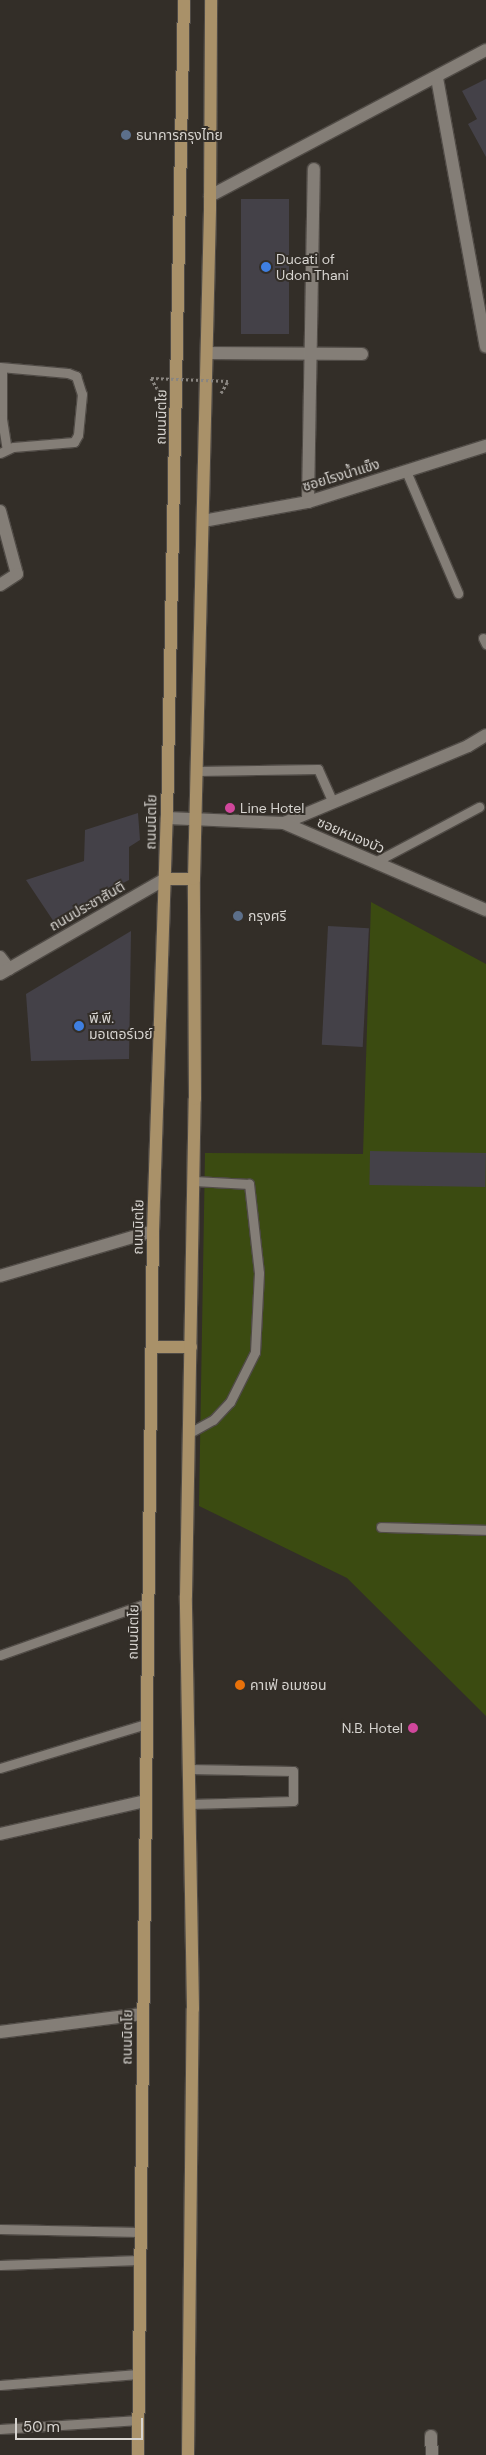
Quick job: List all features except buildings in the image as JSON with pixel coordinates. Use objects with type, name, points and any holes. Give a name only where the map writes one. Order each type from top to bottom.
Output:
[{"type":"main road","name":"ถนนนิตโย","points":[[138,2455],[153,1231],[167,818],[184,0]]},
{"type":"main road","points":[[188,2455],[193,2009],[186,1596],[194,1180],[194,879],[210,202],[211,0]]},
{"type":"main road","name":"ถนนประชาสันติ","points":[[165,880],[194,879]]},
{"type":"main road","points":[[152,1347],[191,1347]]},
{"type":"street","points":[[210,202],[486,50]]},
{"type":"street","points":[[437,78],[486,347]]},
{"type":"street","points":[[308,502],[314,170]]},
{"type":"street","points":[[206,353],[362,354]]},
{"type":"street","name":"ซอยโรงน้ำแข็ง","points":[[203,521],[308,502],[486,446]]},
{"type":"street","points":[[0,512],[17,574],[0,585]]},
{"type":"street","points":[[284,823],[468,746],[486,735]]},
{"type":"street","name":"ซอยหนองบัว","points":[[167,818],[196,817],[284,823],[486,910]]},
{"type":"street","name":"ถนนประชาสันติ","points":[[4,971],[165,880]]},
{"type":"street","points":[[0,957],[4,971]]},
{"type":"street","points":[[0,1276],[153,1231]]},
{"type":"street","points":[[0,1834],[145,1802]]},
{"type":"street","points":[[0,2032],[142,2014]]},
{"type":"street","points":[[431,2436],[432,2455]]},
{"type":"lane","points":[[1,367],[68,372],[76,376],[82,394],[78,435],[74,442],[3,451],[1,367]]},
{"type":"lane","points":[[406,471],[458,593]]},
{"type":"lane","points":[[197,771],[318,769],[333,802]]},
{"type":"lane","points":[[375,862],[479,807]]},
{"type":"lane","points":[[190,1432],[213,1420],[230,1402],[255,1352],[258,1273],[249,1184],[194,1180]]},
{"type":"lane","points":[[381,1526],[486,1530]]},
{"type":"lane","points":[[0,1655],[148,1603]]},
{"type":"lane","points":[[0,1768],[146,1724]]},
{"type":"lane","points":[[189,1769],[293,1771],[293,1801],[190,1804]]},
{"type":"lane","points":[[0,2229],[140,2232]]},
{"type":"lane","points":[[0,2265],[140,2260]]},
{"type":"lane","points":[[0,2385],[138,2374]]},
{"type":"lane","points":[[0,2429],[139,2420]]},
{"type":"path","points":[[151,378],[228,381]]},
{"type":"green space","points":[[371,902],[486,964],[486,1716],[347,1578],[199,1506],[205,1153],[363,1154]]},
{"type":"place","name":"ธนาคารกรุงไทย","points":[[126,135]]},
{"type":"place","name":"Ducati of Udon Thani","points":[[266,267]]},
{"type":"place","name":"Line Hotel","points":[[230,808]]},
{"type":"place","name":"กรุงศรี","points":[[238,916]]},
{"type":"place","name":"พี.พี. มอเตอร์เวย์","points":[[79,1026]]},
{"type":"place","name":"คาเฟ่ อเมซอน","points":[[240,1685]]},
{"type":"place","name":"N.B. Hotel","points":[[413,1728]]}]
